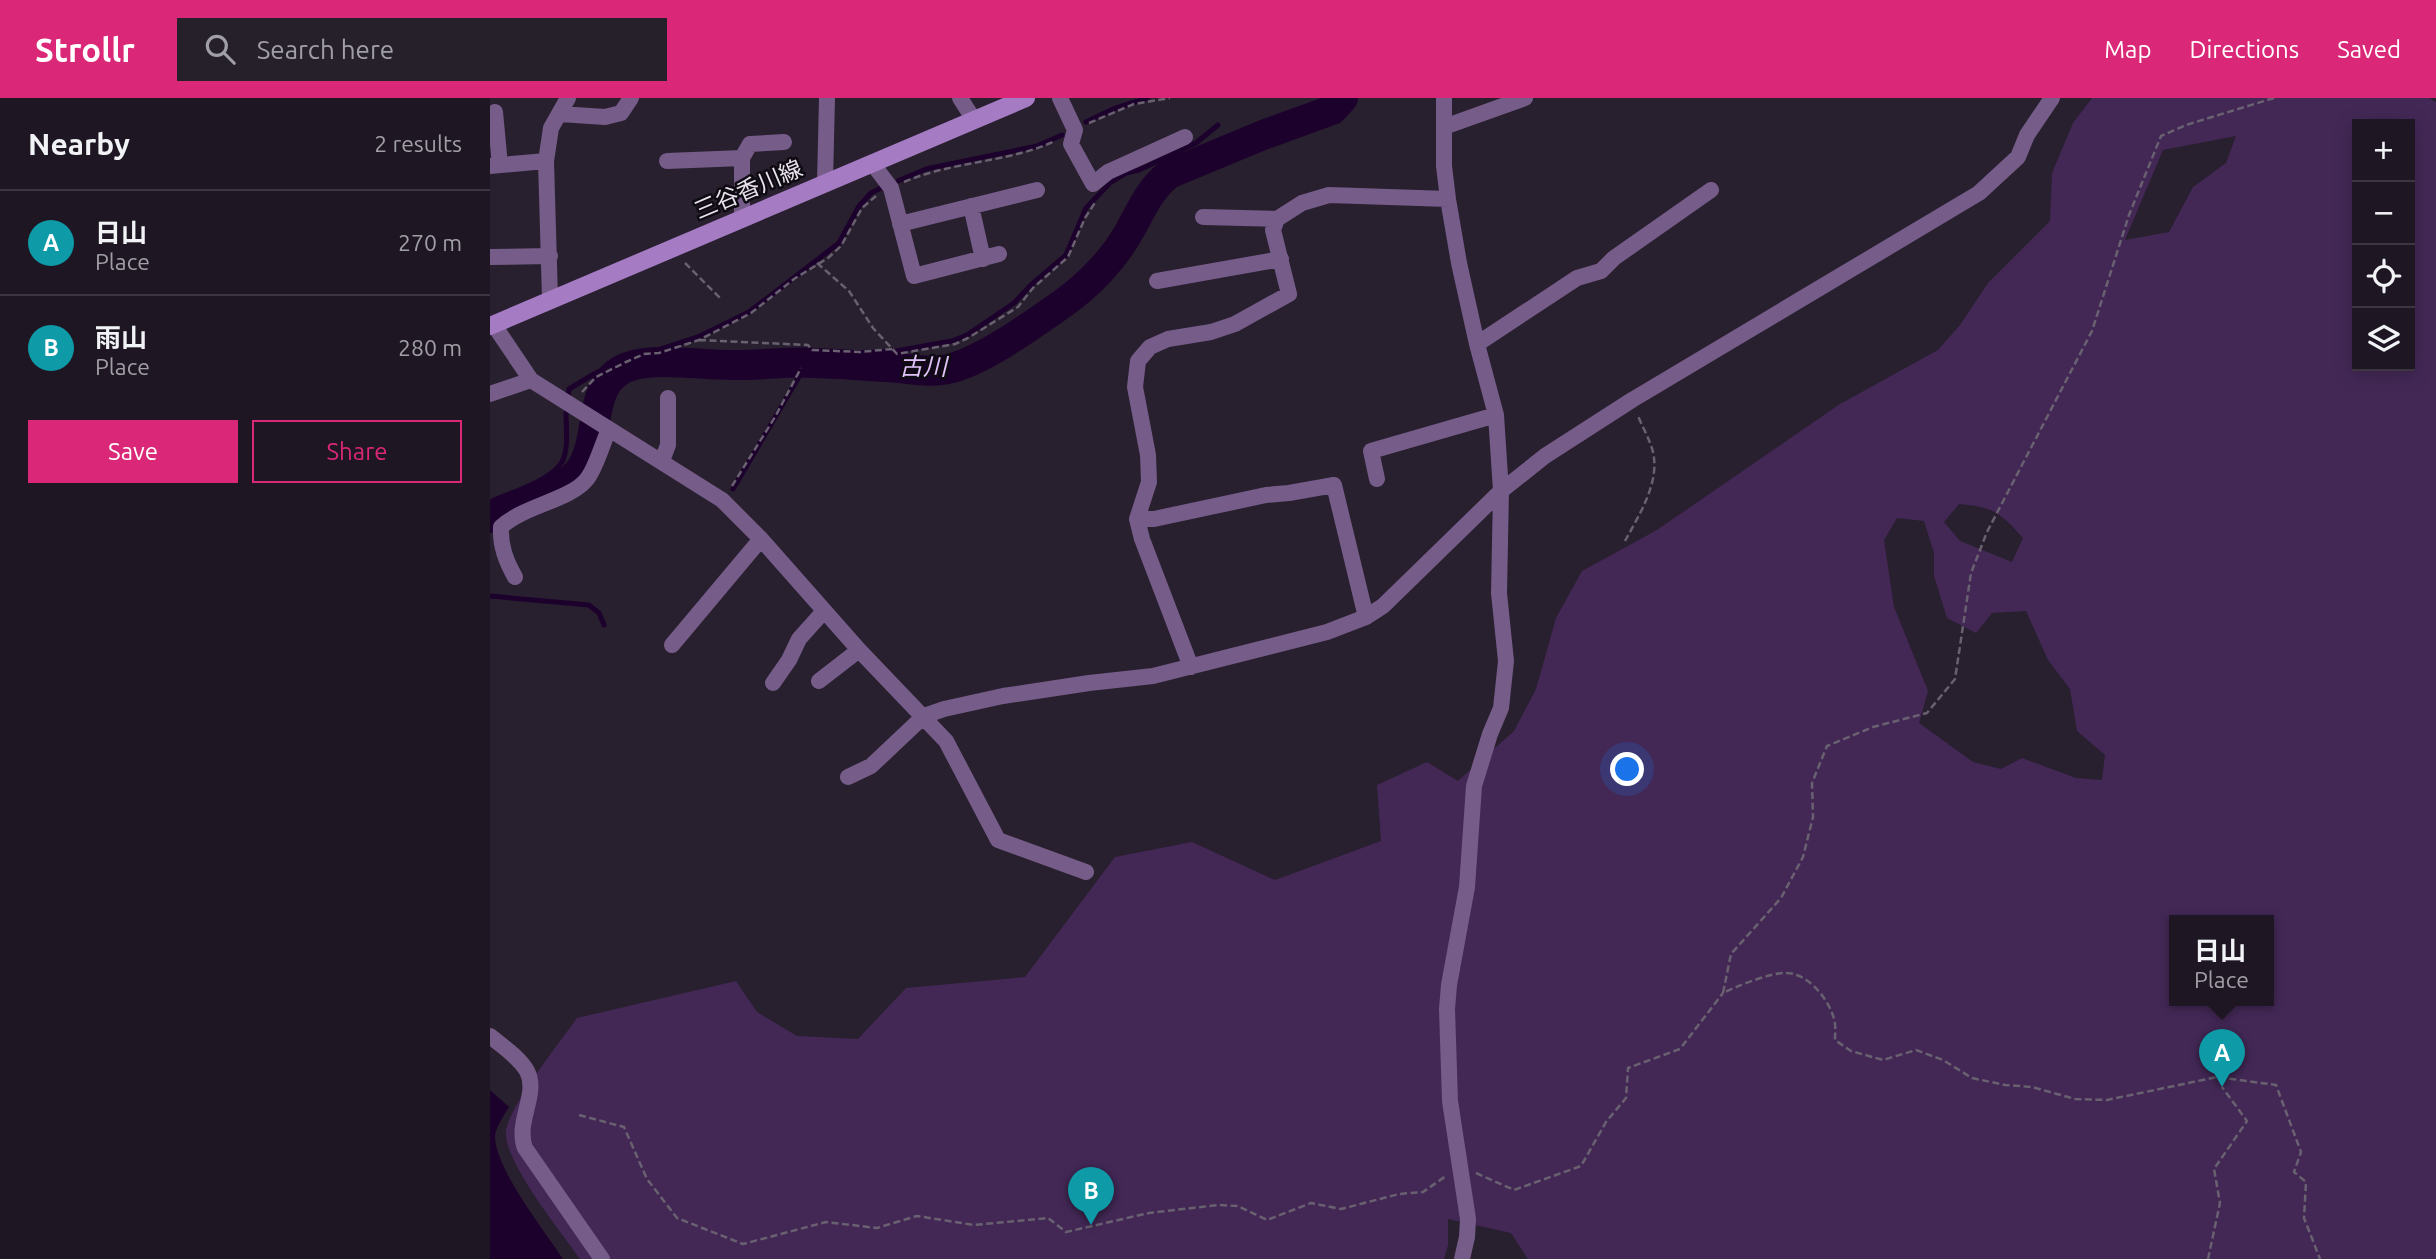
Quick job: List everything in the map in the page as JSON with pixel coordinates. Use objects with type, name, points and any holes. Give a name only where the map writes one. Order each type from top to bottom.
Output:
[{"type":"main road","name":"三谷香川線","points":[[492,326],[1026,98]]},
{"type":"street","points":[[550,299],[546,161],[551,128],[568,98]]},
{"type":"street","points":[[560,114],[605,117],[621,113],[631,98]]},
{"type":"street","points":[[825,183],[827,98]]},
{"type":"street","points":[[960,98],[974,120]]},
{"type":"street","points":[[1060,98],[1075,130],[1070,144],[1093,184],[1108,172],[1185,137]]},
{"type":"street","points":[[1444,98],[1444,166],[1448,199],[1459,263],[1496,415],[1501,491],[1499,593],[1506,661],[1501,708],[1474,786],[1468,887],[1449,985],[1447,1009],[1447,1070],[1468,1219],[1462,1259]]},
{"type":"street","points":[[1444,127],[1525,98]]},
{"type":"street","points":[[848,777],[871,766],[924,716],[1003,696],[1153,676],[1327,632],[1366,617],[1383,606],[1501,491],[1545,456],[1632,400],[1979,193],[2018,157],[2027,135],[2052,98]]},
{"type":"street","points":[[495,112],[495,166],[546,161]]},
{"type":"street","points":[[742,218],[742,158],[750,144],[784,142]]},
{"type":"street","points":[[667,161],[742,158]]},
{"type":"street","points":[[872,163],[891,188],[914,276],[991,256],[971,206]]},
{"type":"street","points":[[900,224],[1037,190]]},
{"type":"street","points":[[1477,344],[1577,278],[1601,271],[1614,258],[1711,190]]},
{"type":"street","points":[[1203,217],[1277,219],[1302,203],[1329,195],[1448,199]]},
{"type":"street","points":[[1191,667],[1142,539],[1137,519],[1149,482],[1148,455],[1135,387],[1138,361],[1150,347],[1168,339],[1211,332],[1235,324],[1289,294],[1273,230],[1277,219]]},
{"type":"street","points":[[490,257],[550,256]]},
{"type":"street","points":[[1157,281],[1280,259]]},
{"type":"street","points":[[492,326],[531,380],[722,500],[946,741],[998,840],[1086,872]]},
{"type":"street","points":[[490,394],[531,380]]},
{"type":"street","points":[[662,461],[668,445],[668,397]]},
{"type":"street","points":[[1377,478],[1371,451],[1496,415]]},
{"type":"street","points":[[515,577],[506,561],[500,539],[502,527],[510,519],[573,490],[587,479],[604,426]]},
{"type":"street","points":[[1137,519],[1154,519],[1266,495],[1334,485],[1366,617]]},
{"type":"street","points":[[673,645],[761,540]]},
{"type":"street","points":[[773,682],[789,660],[799,639],[824,611]]},
{"type":"street","points":[[819,681],[859,650]]},
{"type":"street","points":[[490,1024],[527,1072],[530,1080],[521,1137],[525,1148],[602,1259]]},
{"type":"street","points":[[490,1036],[517,1059]]},
{"type":"path","points":[[577,409],[596,377],[644,354],[659,353],[699,340],[751,313],[817,263],[828,258],[841,246],[862,208],[871,198],[927,172],[1036,149],[1134,104],[1170,98]]},
{"type":"path","points":[[1723,993],[1731,954],[1781,898],[1803,857],[1813,817],[1812,783],[1827,746],[1873,727],[1927,712],[1955,679],[1971,573],[1987,532],[2092,331],[2129,215],[2161,136],[2186,125],[2274,98]]},
{"type":"path","points":[[817,263],[849,291],[873,328],[897,354],[954,344],[1018,307],[1033,288],[1069,257],[1085,218],[1102,194]]},
{"type":"path","points":[[668,249],[722,300]]},
{"type":"path","points":[[699,340],[711,343],[808,345],[813,350],[860,352],[892,349]]},
{"type":"path","points":[[729,492],[801,368]]},
{"type":"path","points":[[1625,541],[1639,516],[1655,475],[1653,452],[1632,400]]},
{"type":"path","points":[[579,1115],[624,1127],[647,1179],[677,1218],[743,1244],[826,1222],[877,1228],[917,1216],[974,1225],[1048,1218],[1066,1232],[1149,1213],[1218,1205],[1238,1206],[1267,1220],[1311,1203],[1341,1209],[1399,1194],[1423,1192],[1460,1166],[1514,1190],[1581,1166],[1606,1122],[1626,1098],[1628,1068],[1680,1049],[1723,993],[1740,984],[1784,972],[1797,975],[1814,987],[1829,1004],[1835,1021],[1835,1040],[1851,1051],[1883,1060],[1916,1050],[1943,1060],[1972,1078],[2005,1086],[2032,1087],[2075,1099],[2107,1100],[2217,1077],[2276,1086],[2301,1153],[2294,1172],[2306,1182],[2304,1218],[2320,1259]]},
{"type":"path","points":[[2208,1259],[2220,1203],[2214,1169],[2247,1121],[2222,1087]]},
{"type":"shaded area","points":[[2092,98],[2429,98],[2436,102],[2436,1259],[1528,1259],[1511,1233],[1448,1219],[1448,1245],[1444,1259],[580,1259],[523,1178],[508,1144],[506,1131],[509,1120],[525,1091],[577,1018],[736,981],[757,1012],[797,1036],[858,1039],[906,988],[1025,977],[1115,857],[1192,842],[1275,880],[1381,841],[1377,785],[1427,762],[1458,781],[1514,731],[1536,689],[1556,618],[1582,571],[1657,530],[1840,404],[1938,350],[1960,325],[1988,283],[2050,221],[2052,173],[2073,123]],"holes":[[[2236,136],[2226,163],[2193,187],[2169,232],[2125,240],[2163,150]],[[1959,504],[1980,507],[2002,517],[2023,538],[2012,562],[1960,541],[1944,522]],[[1897,518],[1924,521],[1934,553],[1934,576],[1947,618],[1976,633],[1992,613],[2026,611],[2048,660],[2070,689],[2077,731],[2105,755],[2102,780],[2076,778],[2022,758],[2001,769],[1973,762],[1919,723],[1928,691],[1894,607],[1884,540]]]},
{"type":"shaded area","points":[[490,1090],[509,1107],[495,1136],[503,1165],[522,1199],[563,1259],[490,1259]]},
{"type":"waterway","points":[[1086,122],[1113,109],[1147,98]]},
{"type":"waterway","name":"古川","points":[[490,518],[550,493],[579,471],[591,443],[601,396],[607,383],[618,372],[634,365],[656,362],[719,365],[804,363],[933,371],[966,363],[1023,331],[1072,297],[1091,280],[1117,251],[1151,193],[1169,174],[1332,110],[1343,98]]},
{"type":"waterway","points":[[733,489],[807,363],[815,355],[896,351],[952,341],[967,335],[1014,303],[1066,255],[1086,208],[1110,183],[1126,173],[1139,170],[1196,143],[1218,125]]},
{"type":"waterway","points":[[898,181],[926,169],[1037,146],[1062,135]]},
{"type":"waterway","points":[[568,397],[569,389],[594,374],[645,351],[658,350],[698,337],[749,312],[839,243],[859,206],[871,193],[883,187]]},
{"type":"waterway","points":[[490,502],[529,486],[557,469],[566,451],[566,413]]},
{"type":"waterway","points":[[490,596],[589,605],[599,613],[604,625]]},
{"type":"place","name":"日山","points":[[2222,1087]]},
{"type":"place","name":"雨山","points":[[1091,1225]]}]
